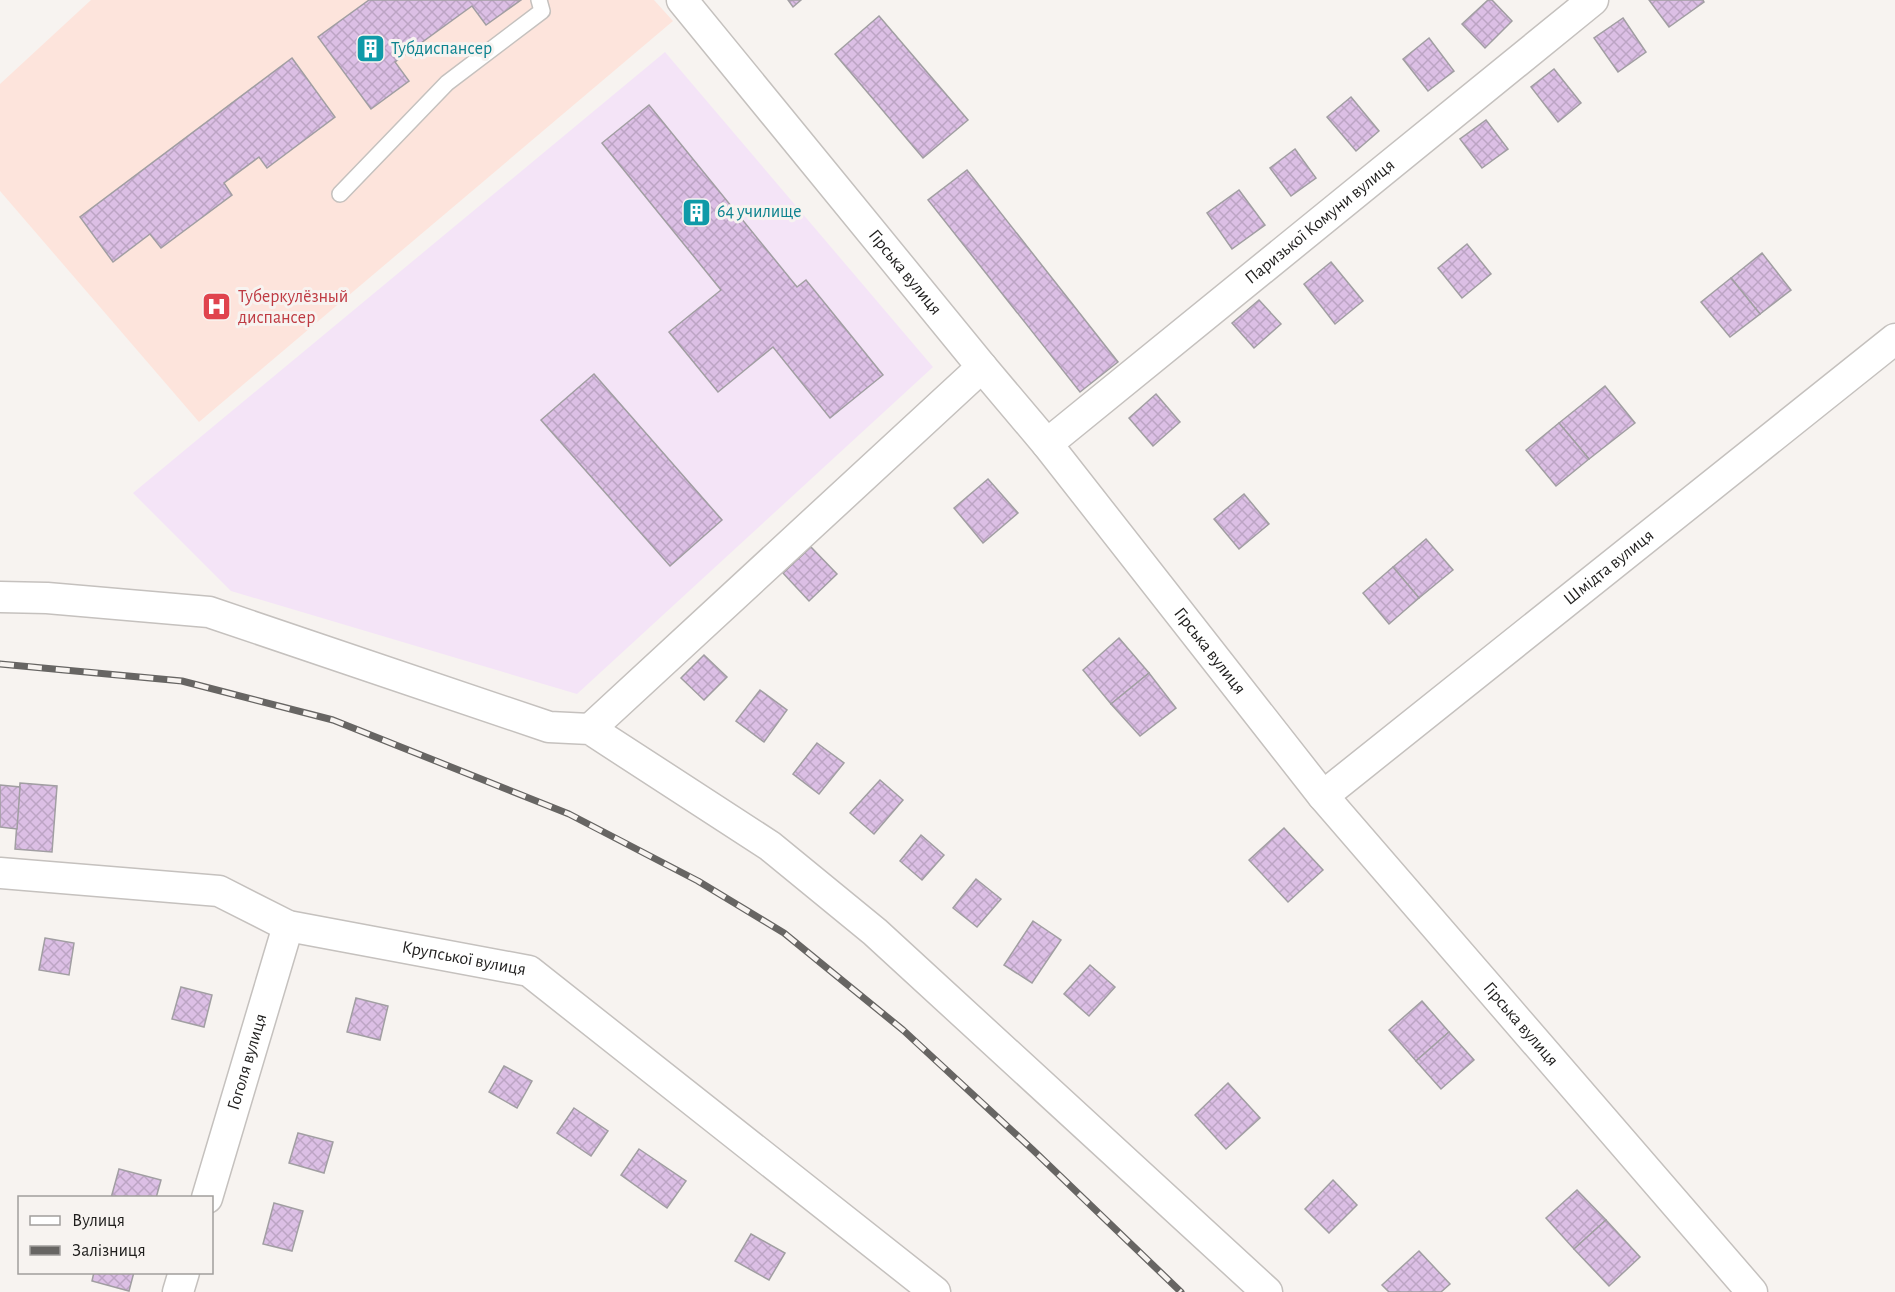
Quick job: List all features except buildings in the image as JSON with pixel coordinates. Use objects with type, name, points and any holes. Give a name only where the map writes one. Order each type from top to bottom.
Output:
[{"type":"street","name":"Гірська вулиця","points":[[682,0],[982,368],[1047,444],[1323,796],[1752,1292]]},
{"type":"street","name":"Паризької Комуни вулиця","points":[[1047,444],[1593,0]]},
{"type":"street","name":"Шмідта вулиця","points":[[1323,796],[1895,339]]},
{"type":"street","points":[[590,729],[982,368]]},
{"type":"street","points":[[0,597],[47,598],[209,612],[549,727],[590,729],[770,846],[875,932],[1267,1292]]},
{"type":"street","name":"Крупської вулиця","points":[[0,873],[219,891],[288,926],[529,971],[935,1292]]},
{"type":"street","name":"Гоголя вулиця","points":[[207,1196],[288,926]]},
{"type":"street","points":[[178,1292],[183,1274]]},
{"type":"lane","points":[[340,195],[447,83],[542,11],[539,0]]},
{"type":"shaded area","name":"Туберкулёзный диспансер","points":[[91,0],[654,0],[673,21],[199,422],[0,191],[0,84]]},
{"type":"shaded area","points":[[665,52],[933,367],[577,694],[231,591],[133,493]]},
{"type":"railway","points":[[0,664],[182,681],[333,720],[569,814],[698,881],[784,933],[903,1030],[1033,1150],[1181,1292]]},
{"type":"place","name":"Тубдиспансер","points":[[370,49]]},
{"type":"place","name":"64 училище","points":[[696,212]]},
{"type":"place","name":"Туберкулёзный диспансер","points":[[217,307]]}]
